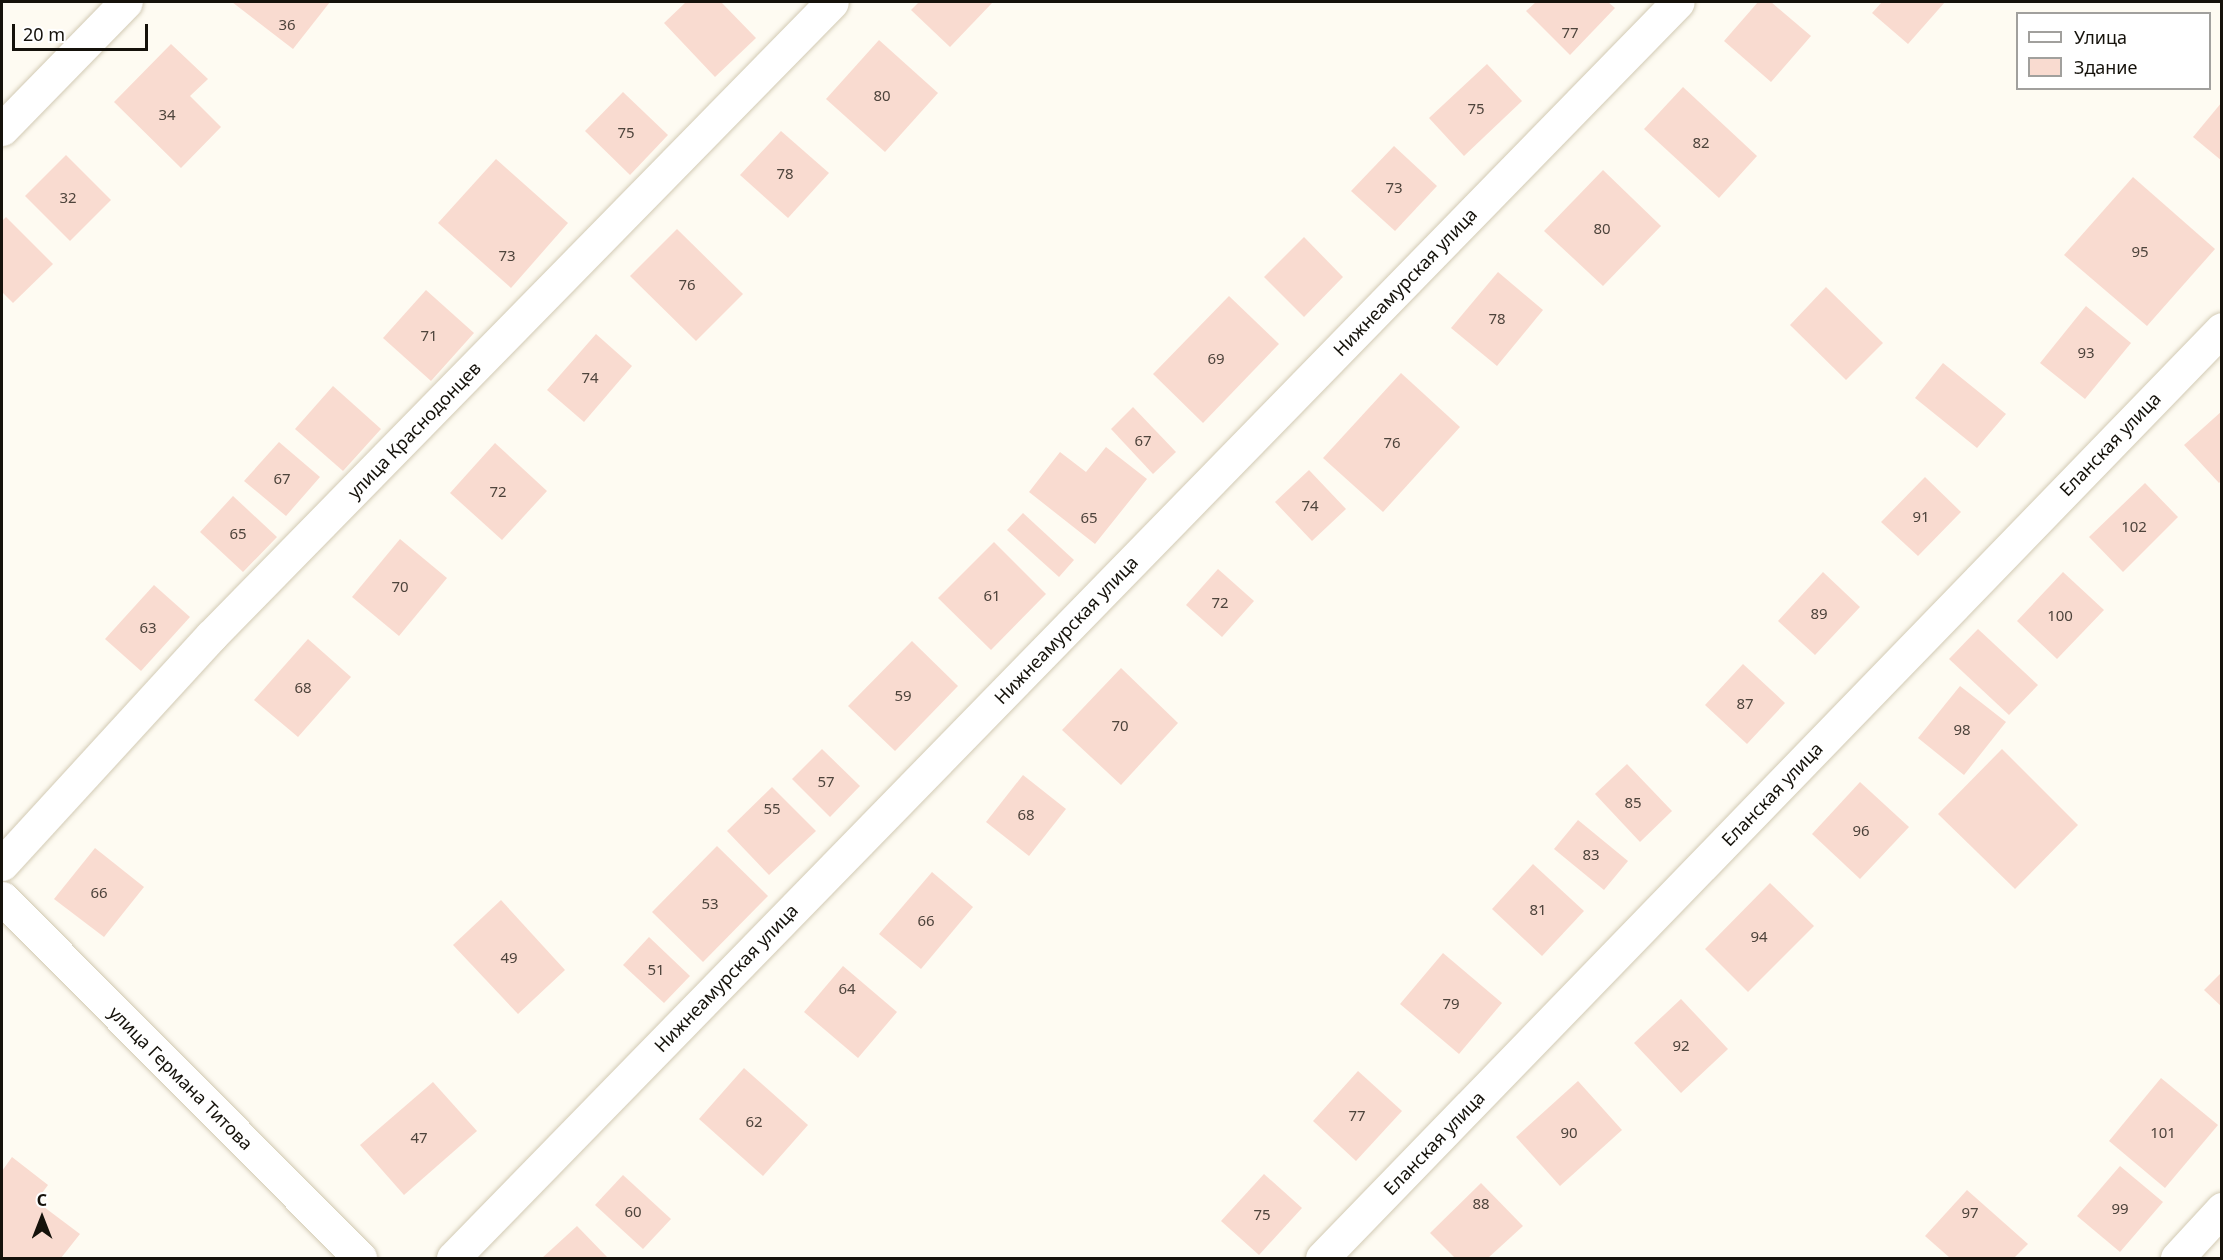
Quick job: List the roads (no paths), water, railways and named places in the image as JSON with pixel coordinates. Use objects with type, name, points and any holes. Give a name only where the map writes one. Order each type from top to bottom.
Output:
[{"type":"street","points":[[2,129],[126,2]]},
{"type":"street","name":"улица Краснодонцев","points":[[2,864],[211,636],[832,2]]},
{"type":"street","name":"Нижнеамурская улица","points":[[453,1258],[1678,2]]},
{"type":"street","name":"Еланская улица","points":[[1322,1258],[2222,328]]},
{"type":"street","name":"улица Германа Титова","points":[[2,898],[360,1258]]},
{"type":"street","points":[[2177,1258],[2222,1209]]}]
